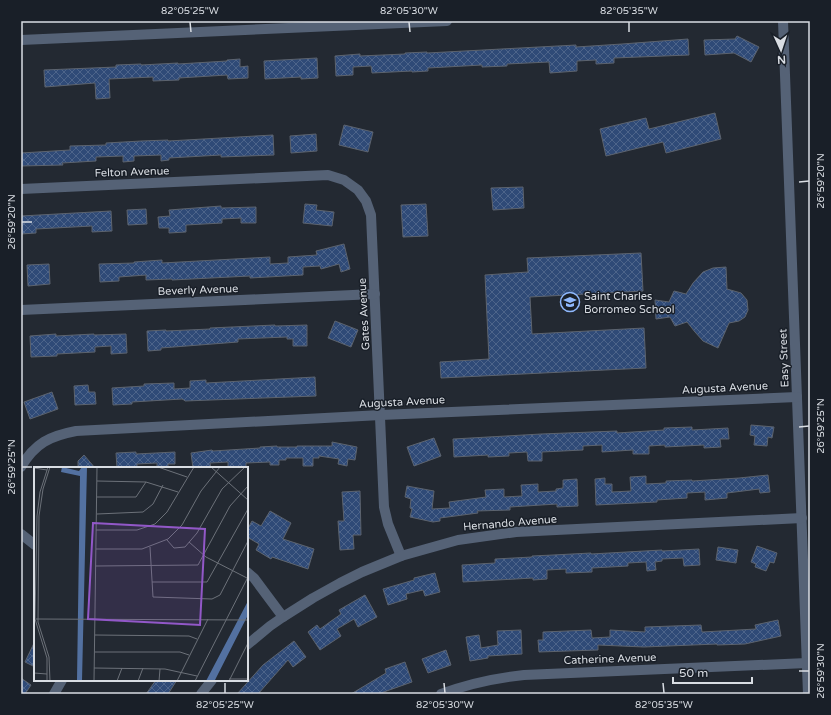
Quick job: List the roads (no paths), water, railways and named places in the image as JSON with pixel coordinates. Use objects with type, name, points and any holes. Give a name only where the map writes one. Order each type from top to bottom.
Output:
[{"type":"street","points":[[21,40],[447,21]]},
{"type":"street","name":"Easy Street","points":[[783,21],[808,694]]},
{"type":"street","name":"Gates Avenue","points":[[244,179],[328,175],[344,180],[358,190],[366,201],[371,216],[384,506],[388,524],[401,556]]},
{"type":"street","name":"Felton Avenue","points":[[21,189],[244,179]]},
{"type":"street","name":"Beverly Avenue","points":[[21,310],[375,294]]},
{"type":"street","name":"Augusta Avenue","points":[[21,467],[26,458],[42,442],[65,433],[76,431],[381,415],[797,397]]},
{"type":"street","name":"Hernando Avenue","points":[[248,644],[282,617],[313,598],[362,572],[401,556],[458,540],[516,532],[802,518]]},
{"type":"street","points":[[21,534],[34,544]]},
{"type":"street","points":[[248,573],[254,578],[282,617]]},
{"type":"street","name":"Catherine Avenue","points":[[441,694],[487,680],[524,675],[807,663]]},
{"type":"street","points":[[54,694],[61,681]]},
{"type":"street","points":[[200,694],[211,681]]},
{"type":"place","name":"Saint Charles Borromeo School","points":[[570,302]]}]
